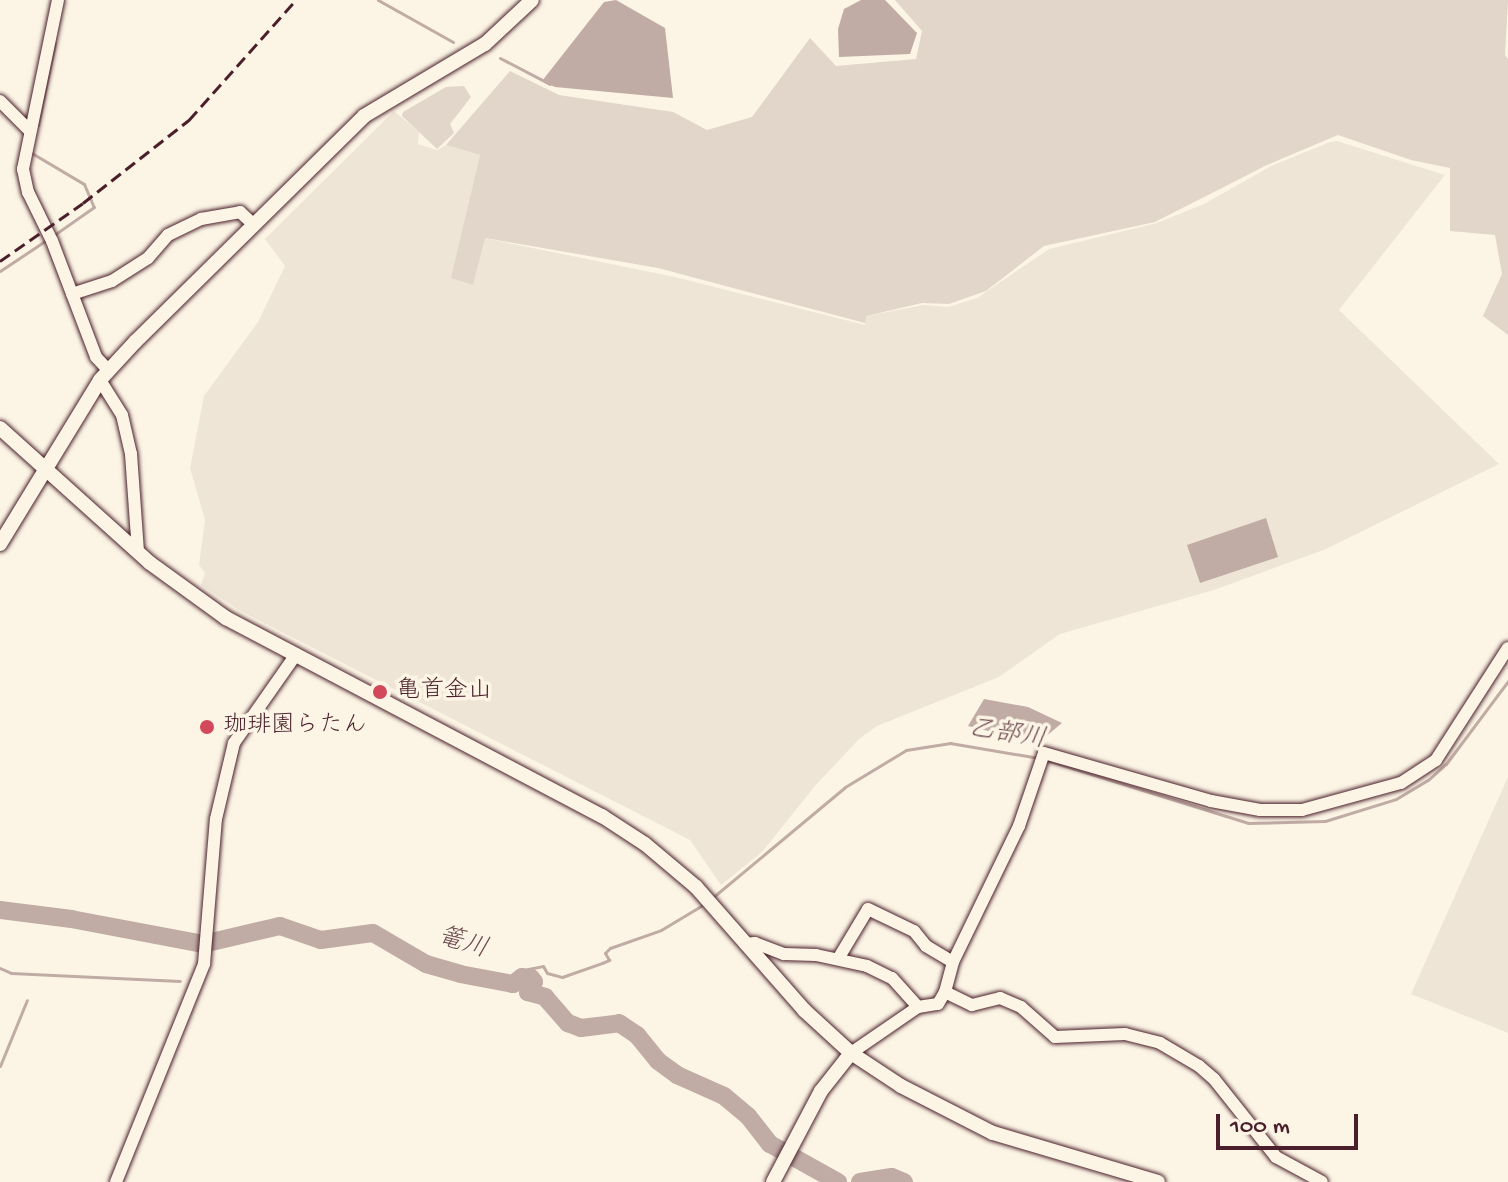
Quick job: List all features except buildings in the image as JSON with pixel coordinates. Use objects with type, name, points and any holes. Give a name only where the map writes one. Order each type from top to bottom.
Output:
[{"type":"street","points":[[58,0],[23,169],[28,192],[52,241],[96,357],[122,415],[131,454],[138,551]]},
{"type":"street","points":[[0,544],[104,375],[364,116],[485,44],[532,0]]},
{"type":"street","points":[[0,101],[30,131]]},
{"type":"street","points":[[72,294],[112,281],[148,258],[168,235],[201,219],[240,212],[254,225]]},
{"type":"street","points":[[0,428],[45,472],[198,600],[295,656],[602,816],[670,864],[705,898],[780,986],[851,1053],[901,1086],[967,1123],[1021,1143],[1158,1182]]},
{"type":"street","points":[[774,1180],[821,1091],[851,1053],[918,1007],[938,1004],[945,992],[953,962],[1003,864],[1044,753],[1211,801],[1260,810],[1302,810],[1401,783],[1436,760],[1508,648]]},
{"type":"street","points":[[116,1182],[204,964],[216,819],[234,743],[295,656]]},
{"type":"street","points":[[838,959],[868,909],[914,931],[926,946],[953,962]]},
{"type":"street","points":[[745,944],[792,955],[838,959],[867,966],[892,978],[918,1007]]},
{"type":"street","points":[[945,992],[972,1005],[1000,998],[1021,1007],[1055,1037],[1125,1034],[1160,1043],[1199,1066],[1214,1079],[1276,1157],[1297,1165],[1322,1182]]},
{"type":"shaded area","points":[[616,0],[665,28],[673,98],[555,87],[542,81],[604,2]]},
{"type":"shaded area","points":[[861,0],[885,0],[917,33],[910,54],[839,57],[838,29],[844,9]]},
{"type":"shaded area","points":[[895,0],[1508,0],[1505,55],[1508,59],[1508,335],[1483,316],[1502,274],[1495,235],[1450,231],[1450,168],[1411,160],[1338,135],[1267,165],[1155,222],[1044,246],[986,291],[949,304],[922,303],[866,316],[865,323],[658,268],[485,238],[473,285],[451,278],[480,155],[446,145],[510,71],[559,95],[673,112],[707,130],[752,117],[810,38],[836,66],[916,59],[922,31]]},
{"type":"shaded area","points":[[464,86],[471,97],[450,124],[454,133],[437,149],[402,116],[403,112],[446,87]]},
{"type":"shaded area","points":[[394,111],[419,132],[418,144],[437,150],[446,145],[480,155],[452,278],[484,238],[675,277],[865,325],[865,316],[924,305],[948,307],[977,298],[1049,249],[1157,223],[1204,204],[1271,166],[1330,142],[1337,141],[1445,175],[1339,310],[1499,464],[1326,549],[1214,590],[1060,634],[999,677],[877,726],[859,739],[815,786],[762,852],[721,885],[690,840],[239,610],[201,585],[205,573],[199,565],[205,520],[190,468],[204,396],[258,322],[285,266],[265,239]]},
{"type":"shaded area","points":[[1266,518],[1278,557],[1200,583],[1187,545]]},
{"type":"shaded area","points":[[984,699],[1028,707],[1062,723],[1038,743],[968,726]]},
{"type":"shaded area","points":[[1508,777],[1508,1033],[1411,994]]},
{"type":"waterway","points":[[378,0],[453,42]]},
{"type":"waterway","points":[[38,125],[55,43]]},
{"type":"waterway","points":[[500,58],[550,84]]},
{"type":"waterway","points":[[30,152],[84,184],[94,207],[54,235]]},
{"type":"waterway","points":[[0,271],[48,239]]},
{"type":"waterway","name":"乙部川","points":[[1046,760],[1248,823],[1325,821],[1396,799],[1428,780],[1446,764],[1508,681]]},
{"type":"waterway","name":"乙部川","points":[[712,898],[845,787],[906,750],[950,743],[1039,758]]},
{"type":"waterway","name":"乙部川","points":[[522,977],[528,969],[543,966],[547,973],[562,977],[602,963],[609,960],[605,953],[610,948],[661,930],[706,903]]},
{"type":"waterway","name":"篭川","points":[[0,910],[71,919],[203,944],[280,926],[321,940],[373,933],[426,964],[460,974],[513,984],[522,977],[531,978],[534,982],[528,992],[545,997],[568,1023],[581,1028],[619,1023],[637,1035],[658,1061],[677,1075],[724,1096],[748,1116],[770,1144],[838,1182]]},
{"type":"waterway","points":[[0,968],[11,973],[180,981]]},
{"type":"waterway","points":[[0,1066],[27,1000]]},
{"type":"waterway","name":"篭川","points":[[860,1182],[892,1177],[904,1182]]},
{"type":"railway","points":[[0,261],[83,203],[189,120],[296,0]]},
{"type":"place","name":"亀首金山","points":[[380,692]]},
{"type":"place","name":"珈琲園らたん","points":[[207,727]]}]
